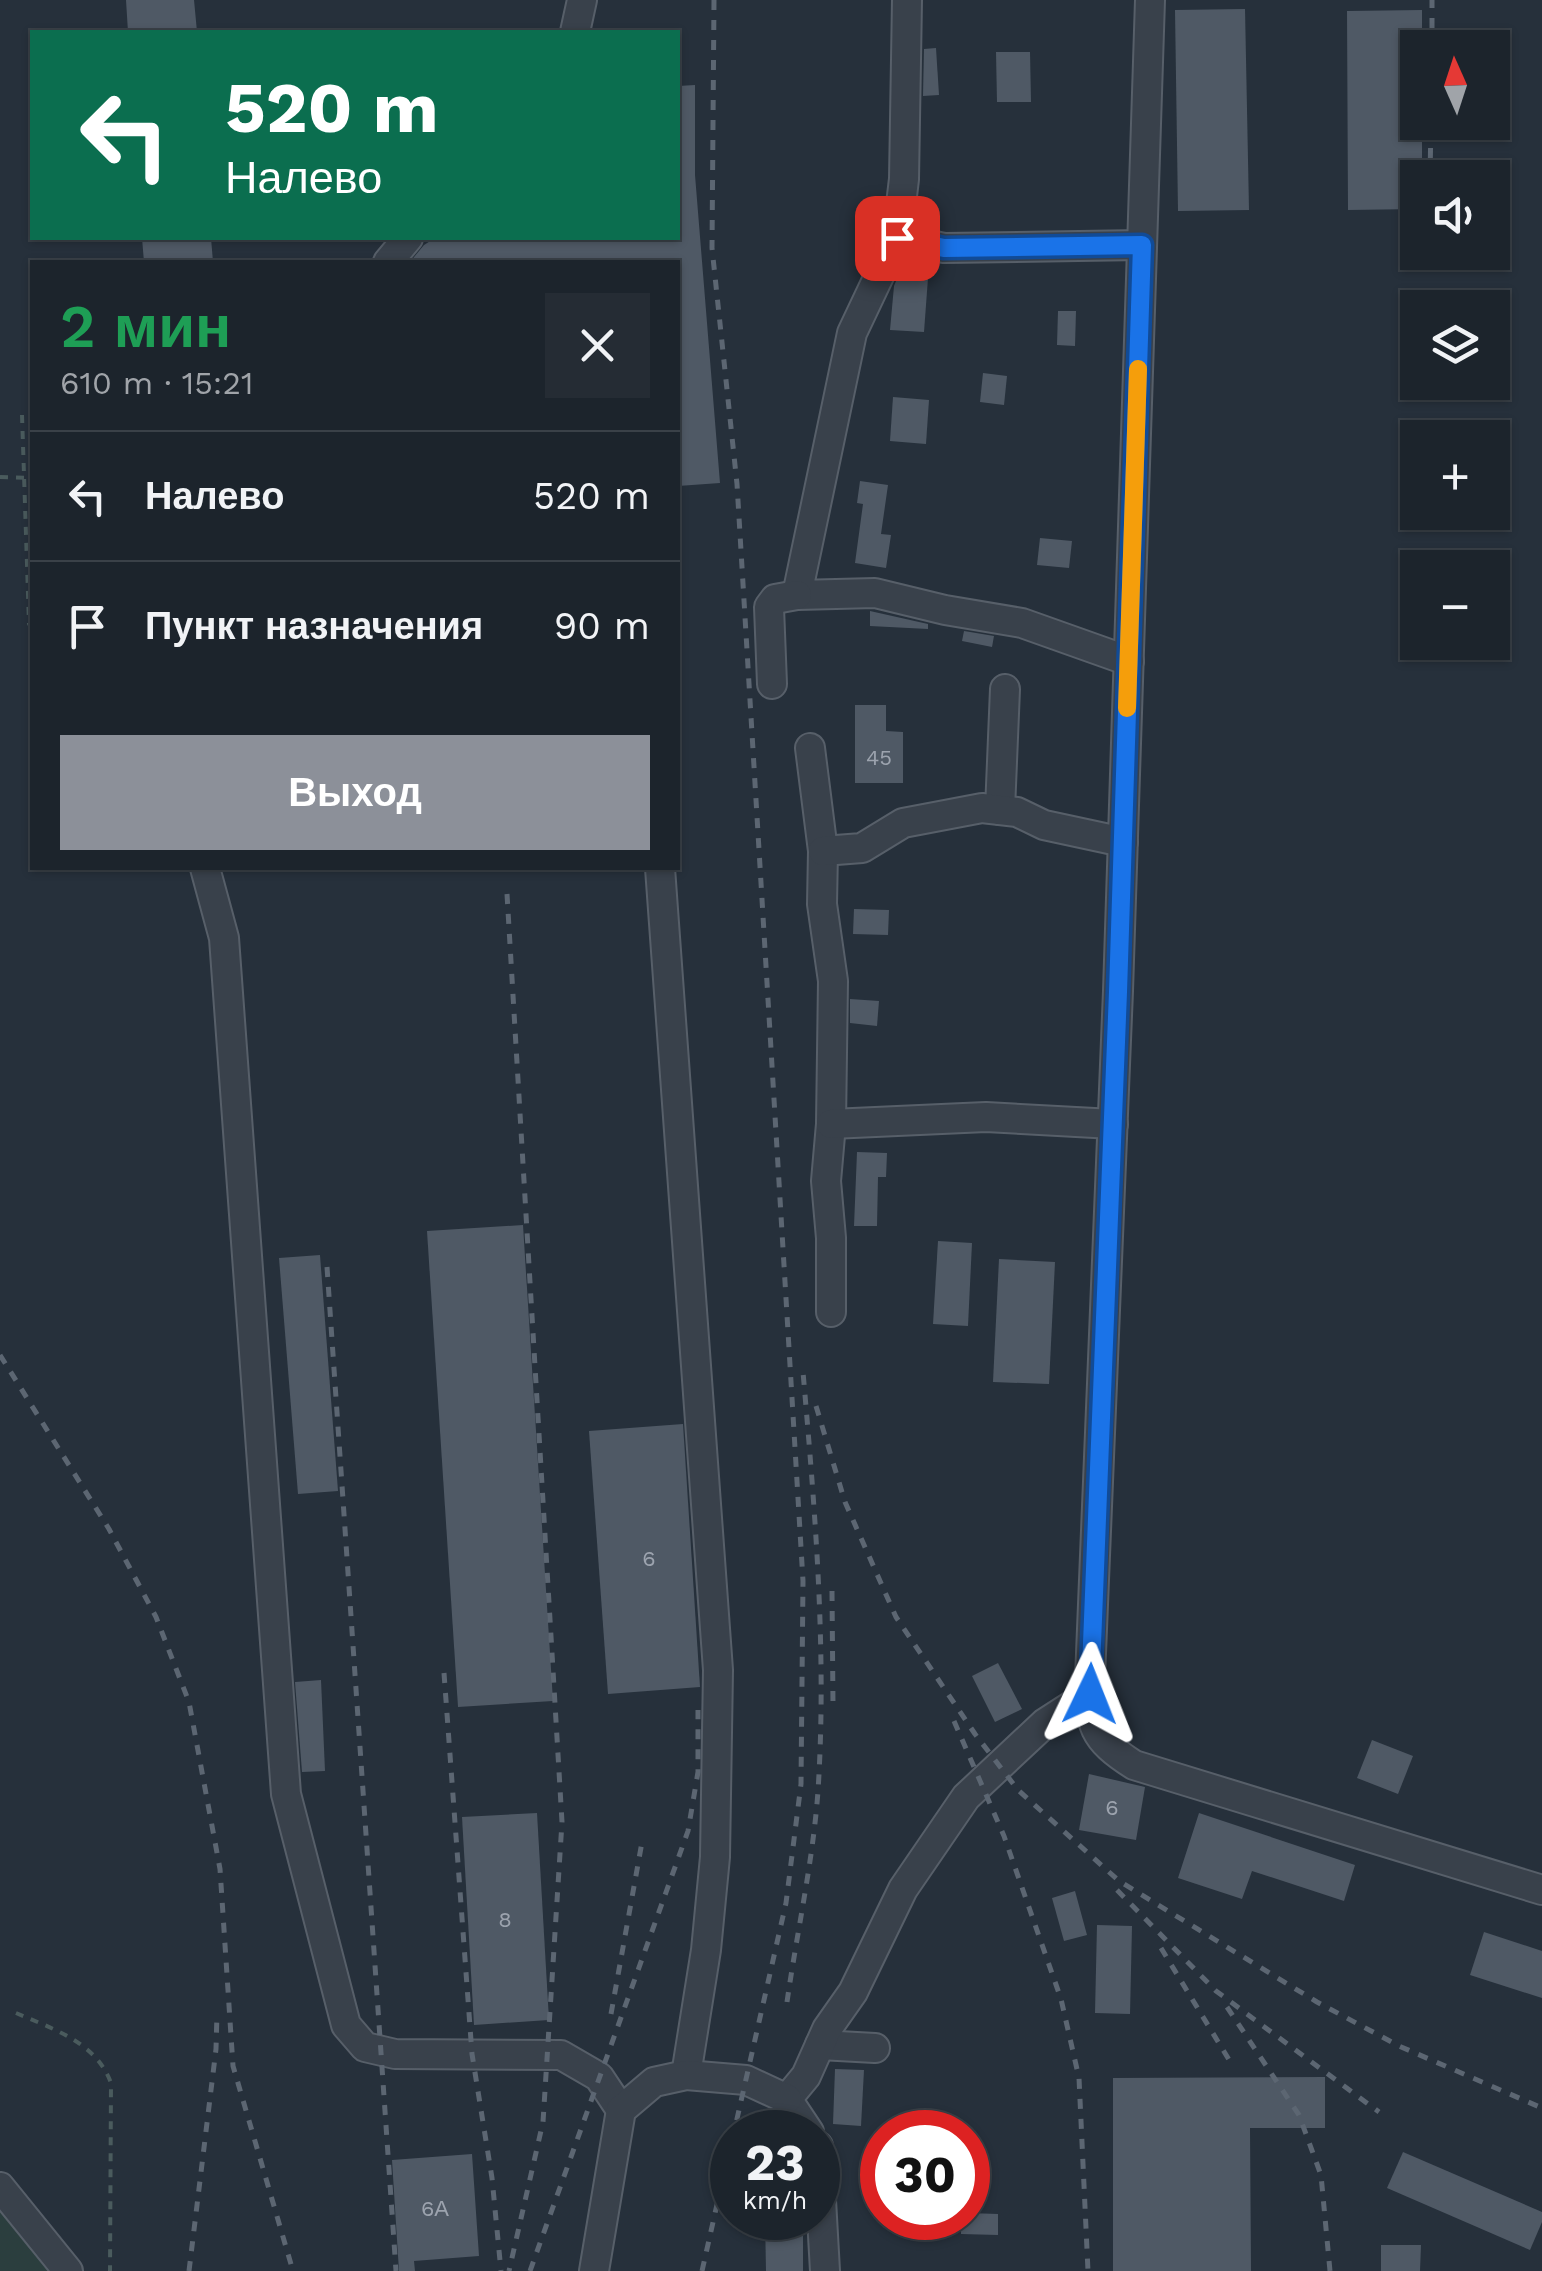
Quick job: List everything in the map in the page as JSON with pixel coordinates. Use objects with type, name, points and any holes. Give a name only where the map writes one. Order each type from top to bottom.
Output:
[{"type":"street","points":[[575,30],[582,0]]},
{"type":"street","points":[[797,595],[852,333],[897,238],[904,179],[907,0]]},
{"type":"street","points":[[1150,0],[1090,1694],[1093,1728],[1110,1750],[1134,1765],[1542,1890]]},
{"type":"street","points":[[897,238],[944,248],[1142,245]]},
{"type":"street","points":[[390,260],[406,240]]},
{"type":"street","points":[[772,684],[769,606],[774,598],[797,595],[875,593],[1022,623],[1129,661]]},
{"type":"street","points":[[1000,810],[1005,689]]},
{"type":"street","points":[[810,748],[823,851],[822,904],[833,982],[826,1181],[831,1312]]},
{"type":"street","points":[[823,851],[862,848],[903,823],[982,808],[1017,812],[1044,824],[1123,842]]},
{"type":"street","points":[[206,870],[224,938],[286,1794],[346,2026],[365,2046],[395,2054],[561,2055],[599,2077],[621,2110]]},
{"type":"street","points":[[660,870],[718,1670],[715,1857],[706,1950],[686,2075]]},
{"type":"street","points":[[831,1124],[986,1117],[1113,1124]]},
{"type":"street","points":[[787,2099],[806,2076],[827,2028],[853,1992],[902,1889],[966,1798],[1045,1723],[1090,1694]]},
{"type":"street","points":[[820,2045],[875,2048]]},
{"type":"street","points":[[594,2271],[621,2110],[654,2082],[686,2075],[746,2080],[787,2099],[794,2110]]},
{"type":"street","points":[[0,2187],[68,2271]]},
{"type":"street","points":[[823,2240],[825,2271]]},
{"type":"path","points":[[22,415],[30,624]]},
{"type":"path","points":[[0,477],[30,478]]},
{"type":"path","points":[[16,2013],[68,2036],[95,2054],[106,2068],[111,2083],[110,2271]]},
{"type":"shaded area","points":[[0,2187],[64,2271],[0,2271]]},
{"type":"building","points":[[126,0],[194,0],[197,30],[128,30]]},
{"type":"building","points":[[1245,9],[1249,210],[1178,211],[1175,10]]},
{"type":"building","points":[[1422,10],[1422,30],[1400,30],[1400,140],[1422,140],[1422,160],[1400,160],[1400,209],[1348,210],[1347,11]]},
{"type":"building","points":[[936,48],[939,95],[923,96],[924,49]]},
{"type":"building","points":[[996,52],[1030,52],[1031,102],[997,102]]},
{"type":"building","points":[[695,85],[695,175],[720,483],[680,486],[680,260],[412,260],[432,240],[680,240],[680,86]]},
{"type":"building","points":[[142,240],[211,240],[213,260],[144,260]]},
{"type":"building","points":[[898,276],[928,278],[924,332],[890,330]]},
{"type":"building","points":[[1058,311],[1076,311],[1075,346],[1057,345]]},
{"type":"building","points":[[983,373],[1007,376],[1004,405],[980,402]]},
{"type":"building","points":[[893,397],[929,400],[926,444],[890,441]]},
{"type":"building","points":[[860,481],[888,485],[881,534],[891,535],[886,568],[855,563],[863,504],[857,503]]},
{"type":"building","points":[[1040,538],[1072,541],[1069,568],[1037,565]]},
{"type":"building","points":[[870,611],[928,624],[928,629],[870,626]]},
{"type":"building","points":[[964,631],[994,636],[992,647],[962,641]]},
{"type":"building","points":[[855,705],[886,705],[886,731],[903,732],[903,783],[855,783]]},
{"type":"building","points":[[854,909],[889,910],[888,935],[853,934]]},
{"type":"building","points":[[850,999],[879,1001],[877,1026],[850,1023]]},
{"type":"building","points":[[857,1152],[887,1153],[886,1177],[878,1177],[877,1226],[854,1226]]},
{"type":"building","points":[[523,1225],[553,1701],[458,1707],[427,1231]]},
{"type":"building","points":[[938,1241],[972,1243],[968,1326],[933,1324]]},
{"type":"building","points":[[320,1255],[338,1491],[298,1494],[279,1258]]},
{"type":"building","points":[[999,1259],[1055,1262],[1049,1384],[993,1382]]},
{"type":"building","points":[[683,1424],[700,1687],[608,1694],[589,1431]]},
{"type":"building","points":[[998,1663],[1022,1709],[995,1722],[972,1676]]},
{"type":"building","points":[[321,1680],[325,1771],[302,1772],[295,1682]]},
{"type":"building","points":[[1372,1740],[1413,1756],[1398,1794],[1357,1778]]},
{"type":"building","points":[[1089,1774],[1145,1787],[1136,1840],[1079,1830]]},
{"type":"building","points":[[537,1813],[549,2020],[474,2025],[462,1817]]},
{"type":"building","points":[[1199,1813],[1355,1865],[1344,1901],[1252,1871],[1242,1899],[1178,1878]]},
{"type":"building","points":[[1075,1891],[1087,1935],[1064,1941],[1052,1898]]},
{"type":"building","points":[[1097,1925],[1132,1926],[1130,2014],[1095,2013]]},
{"type":"building","points":[[1484,1932],[1542,1951],[1542,1998],[1470,1975]]},
{"type":"building","points":[[835,2069],[864,2070],[860,2126],[840,2124],[840,2110],[834,2110]]},
{"type":"building","points":[[1325,2077],[1325,2128],[1250,2128],[1251,2271],[1113,2271],[1113,2078]]},
{"type":"building","points":[[1403,2152],[1542,2212],[1542,2222],[1530,2250],[1387,2188]]},
{"type":"building","points":[[472,2154],[479,2256],[414,2261],[415,2271],[399,2271],[392,2160]]},
{"type":"building","points":[[990,2214],[998,2214],[998,2235],[990,2235]]},
{"type":"building","points":[[765,2240],[803,2240],[803,2271],[766,2271]]},
{"type":"building","points":[[1381,2245],[1421,2245],[1420,2271],[1381,2271]]},
{"type":"railway","points":[[714,0],[712,248],[737,484],[803,1581],[801,1784],[786,1903],[739,2110]]},
{"type":"railway","points":[[1432,0],[1432,30]]},
{"type":"railway","points":[[1430,160],[1431,140]]},
{"type":"railway","points":[[507,894],[562,1822],[543,2122],[509,2271]]},
{"type":"railway","points":[[327,1267],[396,2271]]},
{"type":"railway","points":[[0,1355],[109,1529],[156,1617],[189,1702],[220,1869],[233,2066],[293,2271]]},
{"type":"railway","points":[[787,2002],[812,1844],[820,1739],[818,1581],[803,1372]]},
{"type":"railway","points":[[816,1406],[845,1502],[896,1617],[1018,1790],[1119,1881],[1317,2002],[1399,2046],[1542,2108]]},
{"type":"railway","points":[[832,1591],[833,1705]]},
{"type":"railway","points":[[444,1673],[472,2054],[492,2178],[501,2271]]},
{"type":"railway","points":[[530,2271],[688,1831],[698,1772],[698,1710]]},
{"type":"railway","points":[[954,1721],[1004,1836],[1061,1999],[1079,2078],[1088,2271]]},
{"type":"railway","points":[[611,2014],[642,1842]]},
{"type":"railway","points":[[1117,1890],[1216,1991],[1379,2112]]},
{"type":"railway","points":[[1161,1948],[1231,2063]]},
{"type":"railway","points":[[1227,2007],[1299,2115],[1321,2175],[1330,2271]]},
{"type":"railway","points":[[189,2271],[217,2013]]},
{"type":"railway","points":[[702,2271],[710,2236]]},
{"type":"slow traffic","points":[[1127,708],[1138,369]]},
{"type":"route","points":[[897,238],[944,248],[1142,245],[1090,1694]]}]
